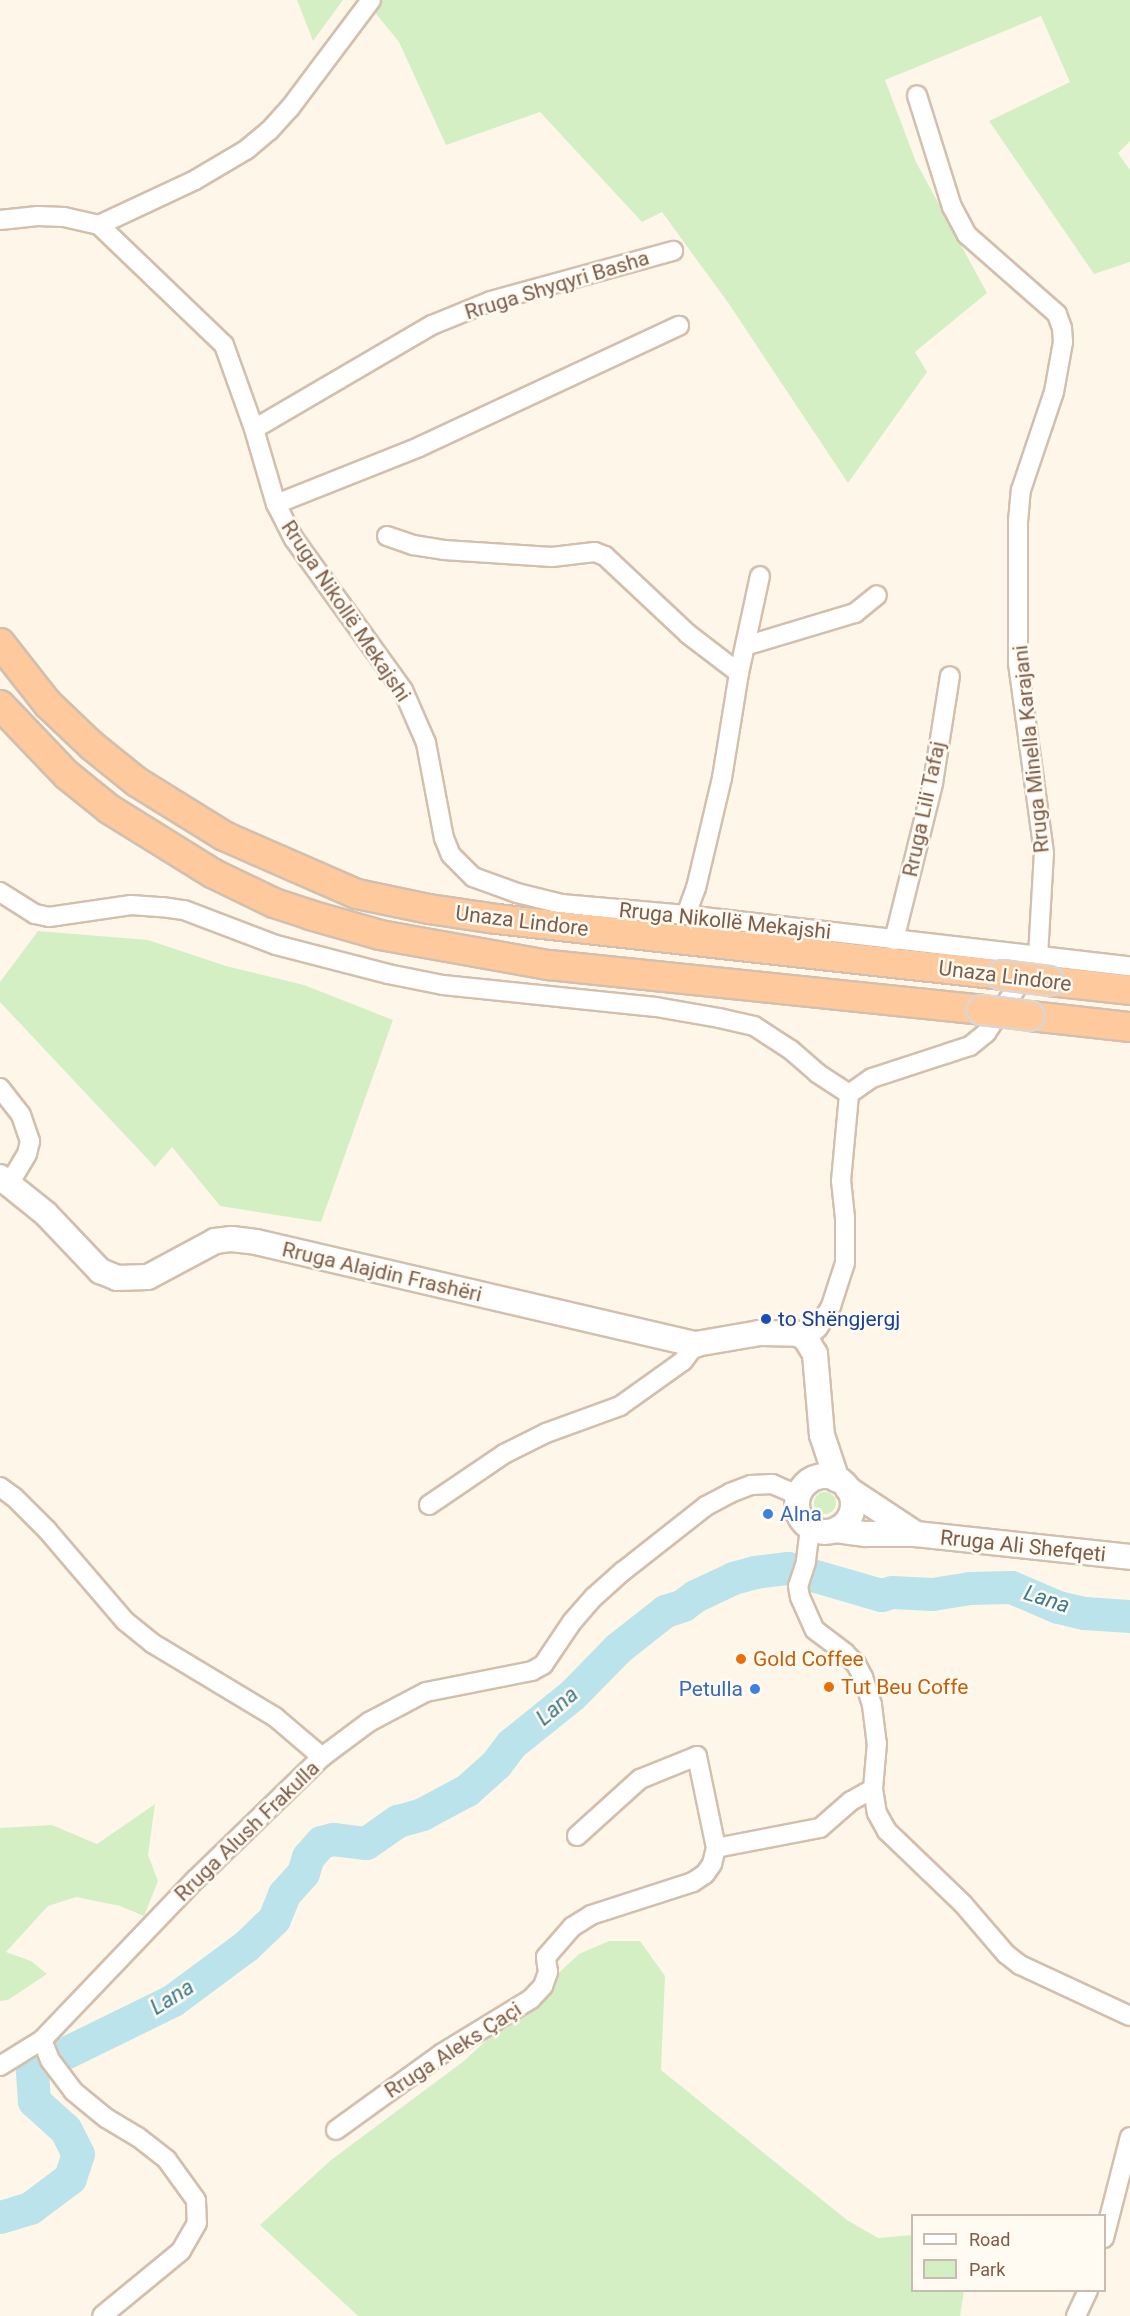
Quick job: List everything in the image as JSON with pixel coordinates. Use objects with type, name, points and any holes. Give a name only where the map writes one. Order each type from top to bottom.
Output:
[{"type":"highway","name":"Unaza Lindore","points":[[0,643],[48,704],[91,745],[137,782],[224,836],[357,894],[429,909],[496,919],[1002,975],[1044,968],[1130,990]]},
{"type":"highway","name":"Unaza Lindore","points":[[0,705],[67,775],[109,809],[214,874],[274,903],[380,935],[549,965],[1130,1027]]},
{"type":"highway","points":[[0,714],[67,782],[122,826],[242,896],[274,903]]},
{"type":"main road","name":"Rruga Alajdin Frashëri","points":[[5,1181],[46,1214],[100,1271],[117,1278],[148,1277],[215,1241],[240,1240],[696,1344],[778,1332],[799,1334],[806,1339]]},
{"type":"main road","points":[[806,1339],[815,1354],[822,1435],[842,1484],[852,1497],[850,1516],[836,1530],[828,1532],[810,1528],[798,1514],[822,1435]]},
{"type":"main road","points":[[805,1487],[829,1477],[842,1484]]},
{"type":"main road","name":"Rruga Ali Shefqeti","points":[[842,1484],[916,1534]]},
{"type":"main road","name":"Rruga Ali Shefqeti","points":[[836,1530],[866,1534],[916,1534],[1130,1557]]},
{"type":"street","points":[[0,220],[38,216],[64,217],[99,225],[203,176],[246,150],[290,108],[371,0]]},
{"type":"street","name":"Rruga Minella Karajani","points":[[916,94],[952,207],[968,235],[1057,314],[1062,328],[1064,342],[1054,392],[1021,490],[1018,522],[1018,663],[1044,853],[1044,968]]},
{"type":"street","name":"Rruga Nikollë Mekajshi","points":[[99,225],[224,345],[254,429],[276,504],[294,539],[403,690],[426,743],[439,816],[451,855],[473,877],[517,893],[562,904],[686,915],[894,940],[1044,968],[1130,966]]},
{"type":"street","name":"Rruga Shyqyri Basha","points":[[254,429],[432,325],[491,301],[673,250]]},
{"type":"street","points":[[276,504],[419,447],[679,326]]},
{"type":"street","points":[[387,536],[413,545],[444,550],[552,557],[595,552],[605,556],[688,634],[739,673]]},
{"type":"street","points":[[686,915],[696,888],[722,778],[739,673],[760,576]]},
{"type":"street","points":[[745,646],[855,613],[877,595]]},
{"type":"street","name":"Rruga Lili Tafaj","points":[[894,940],[933,783],[950,676]]},
{"type":"street","points":[[0,892],[35,914],[49,917],[131,905],[184,910],[286,948],[388,975],[443,985],[656,1007],[754,1026],[849,1094]]},
{"type":"street","points":[[806,1339],[818,1328],[831,1306],[845,1263],[845,1218],[841,1181],[849,1094],[872,1078],[970,1046],[986,1033],[1044,968]]},
{"type":"street","points":[[0,1088],[21,1115],[30,1141],[27,1154],[5,1181]]},
{"type":"street","points":[[429,1505],[504,1454],[546,1432],[620,1406],[683,1361],[696,1344]]},
{"type":"street","name":"Rruga Alush Frakulla","points":[[0,2066],[42,2040],[196,1879],[322,1757],[369,1722],[411,1698],[444,1688],[522,1675],[543,1665],[572,1622],[594,1597],[651,1547],[706,1506],[751,1485],[805,1487]]},
{"type":"street","points":[[0,1487],[14,1497],[46,1530],[98,1591],[143,1636],[186,1665],[274,1717],[322,1757]]},
{"type":"street","points":[[810,1528],[807,1562],[798,1586],[815,1630],[845,1653],[856,1664],[863,1677],[872,1705],[877,1743],[873,1789],[877,1813],[887,1831],[963,1904],[1006,1954],[1020,1965],[1130,2016]]},
{"type":"street","points":[[577,1836],[640,1779],[697,1756],[716,1848],[820,1828],[851,1801],[873,1789]]},
{"type":"street","name":"Rruga Aleks Çaçi","points":[[336,2130],[441,2054],[531,1999],[543,1986],[548,1972],[546,1957],[572,1927],[591,1915],[693,1882],[712,1864],[716,1848]]},
{"type":"street","points":[[42,2040],[50,2060],[73,2091],[106,2118],[138,2137],[167,2160],[196,2200],[197,2223],[181,2251],[102,2316]]},
{"type":"street","points":[[1106,2230],[1130,2137]]},
{"type":"street","points":[[1076,2316],[1087,2292]]},
{"type":"green space","points":[[297,0],[343,0],[313,41]]},
{"type":"green space","points":[[371,0],[1130,0],[1130,141],[1118,153],[1130,170],[1130,262],[1094,274],[989,121],[1070,82],[1041,16],[885,80],[916,162],[987,293],[915,352],[927,372],[848,483],[729,304],[662,212],[642,222],[540,112],[446,145],[399,42],[368,4]]},
{"type":"green space","points":[[38,931],[148,940],[226,966],[304,985],[393,1020],[321,1222],[220,1206],[172,1147],[155,1167],[0,1002],[0,982]]},
{"type":"green space","points":[[825,1492],[833,1495],[836,1503],[833,1511],[825,1514],[817,1511],[814,1503],[817,1495]]},
{"type":"green space","points":[[155,1804],[148,1855],[158,1881],[144,1916],[120,1906],[76,1897],[48,1906],[6,1952],[31,1961],[47,1974],[8,2000],[0,2001],[0,1828],[52,1825],[97,1844]]},
{"type":"green space","points":[[609,1941],[640,1941],[665,1976],[661,2070],[847,2220],[878,2238],[911,2235],[911,2292],[964,2292],[960,2316],[358,2316],[260,2225],[331,2160],[464,2061],[579,1954]]},
{"type":"waterway","name":"Lana","points":[[65,2053],[173,2000],[247,1945],[274,1919],[284,1894],[303,1873],[308,1857],[321,1842],[333,1839],[366,1843],[398,1821],[422,1814],[467,1790],[496,1764],[511,1744],[572,1695],[618,1648],[665,1611],[683,1605],[695,1596],[733,1578],[755,1572],[788,1568],[881,1595],[892,1592],[932,1594],[969,1588],[1011,1587],[1058,1607],[1084,1613],[1130,1616]]},
{"type":"waterway","name":"Lana","points":[[0,2217],[30,2208],[70,2178],[78,2154],[65,2129],[34,2101],[32,2070],[35,2068]]},
{"type":"place","name":"to Shëngjergj","points":[[766,1319]]},
{"type":"place","name":"Alna","points":[[768,1514]]},
{"type":"place","name":"Gold Coffee","points":[[741,1659]]},
{"type":"place","name":"Tut Beu Coffe","points":[[829,1687]]},
{"type":"place","name":"Petulla","points":[[755,1689]]}]
